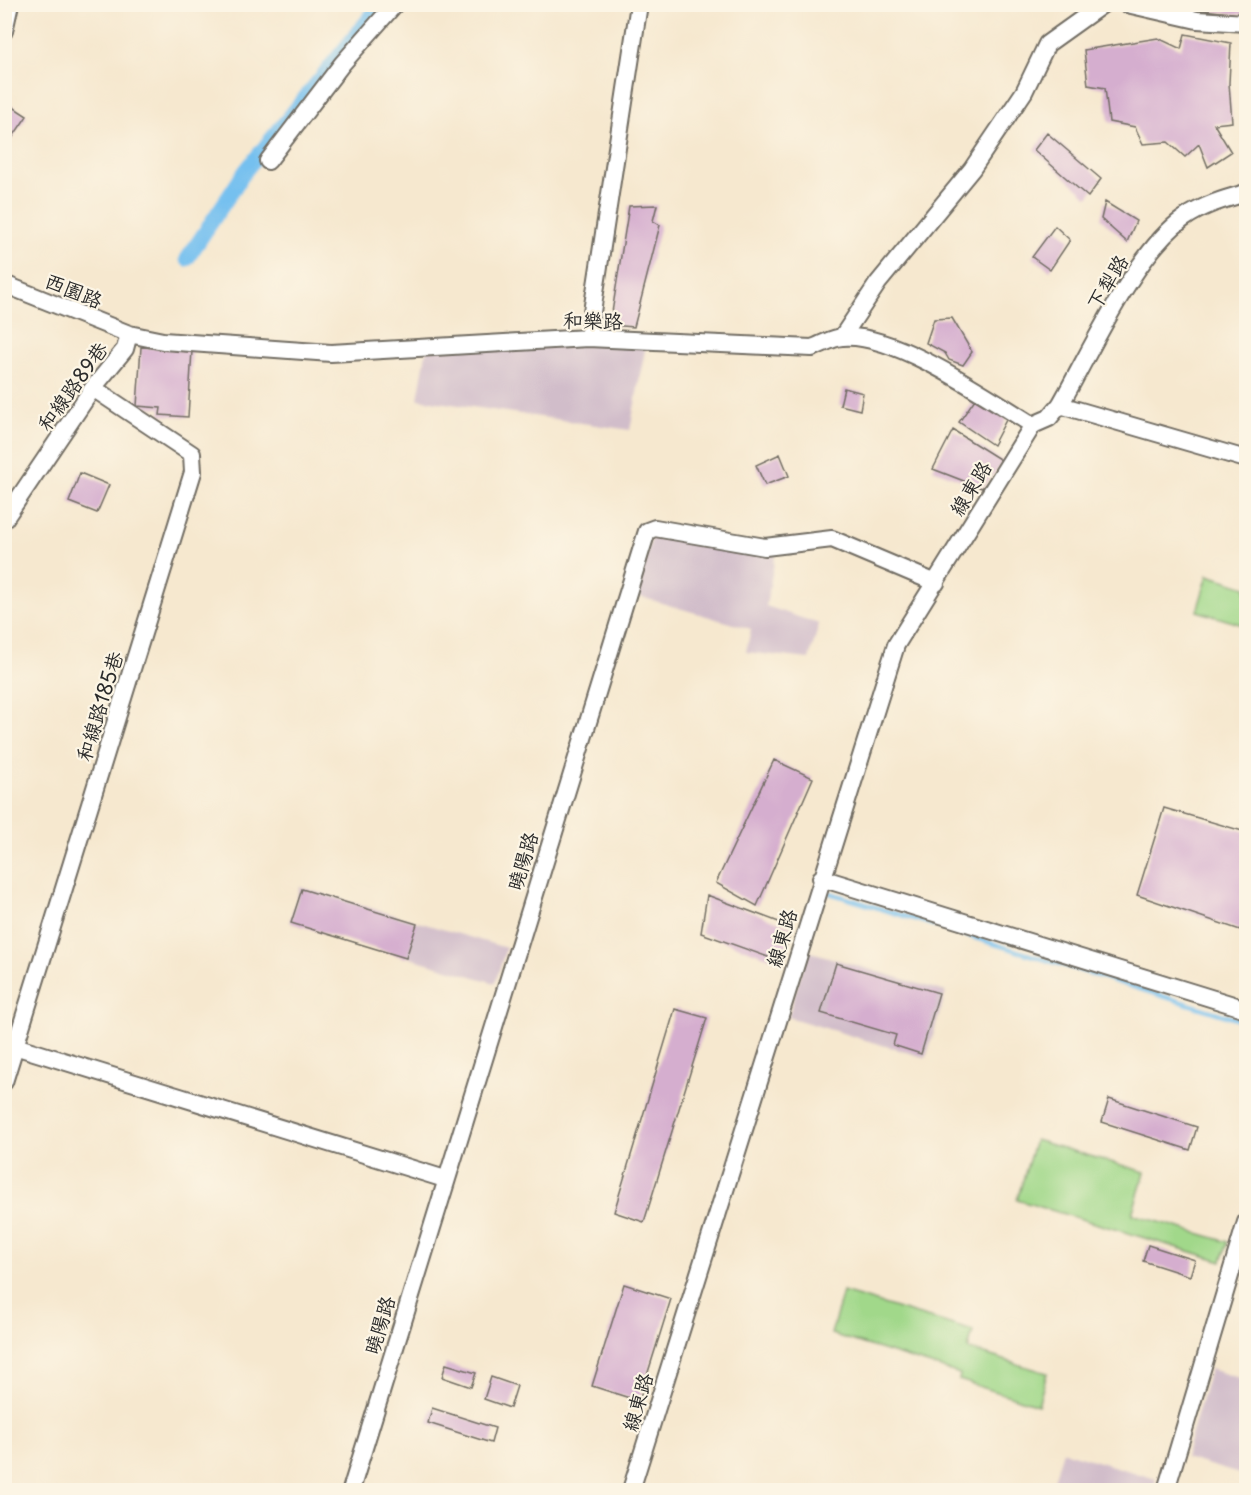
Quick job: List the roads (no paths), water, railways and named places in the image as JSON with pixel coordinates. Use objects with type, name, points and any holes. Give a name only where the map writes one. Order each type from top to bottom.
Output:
[{"type":"street","points":[[4,31],[10,4]]},
{"type":"street","points":[[268,161],[342,64],[395,4]]},
{"type":"street","points":[[588,338],[639,4]]},
{"type":"street","points":[[842,337],[878,283],[972,169],[1024,92],[1047,44],[1103,4]]},
{"type":"street","points":[[1127,4],[1197,20],[1246,23]]},
{"type":"street","name":"下犁路","points":[[1033,425],[1049,418],[1060,405],[1132,278],[1157,242],[1183,219],[1213,201],[1246,193]]},
{"type":"street","name":"西園路","points":[[4,284],[129,334]]},
{"type":"street","name":"和樂路","points":[[129,334],[163,341],[331,352],[588,338],[812,348],[842,337],[876,341],[899,348],[1033,425]]},
{"type":"street","name":"和線路89巷","points":[[4,520],[93,388],[125,349],[129,334]]},
{"type":"street","name":"和線路185巷","points":[[4,1082],[10,1045],[193,472],[192,454],[93,388]]},
{"type":"street","points":[[1060,405],[1246,459]]},
{"type":"street","name":"線東路","points":[[631,1491],[821,878],[896,645],[1033,425]]},
{"type":"street","name":"曉陽路","points":[[351,1491],[647,531],[655,528],[765,547],[832,539],[936,583]]},
{"type":"street","points":[[821,878],[1246,1009]]},
{"type":"street","points":[[10,1045],[446,1179]]},
{"type":"street","points":[[1166,1491],[1246,1222]]},
{"type":"waterway","points":[[187,259],[246,170],[381,4]]},
{"type":"waterway","points":[[830,893],[1246,1022]]}]
